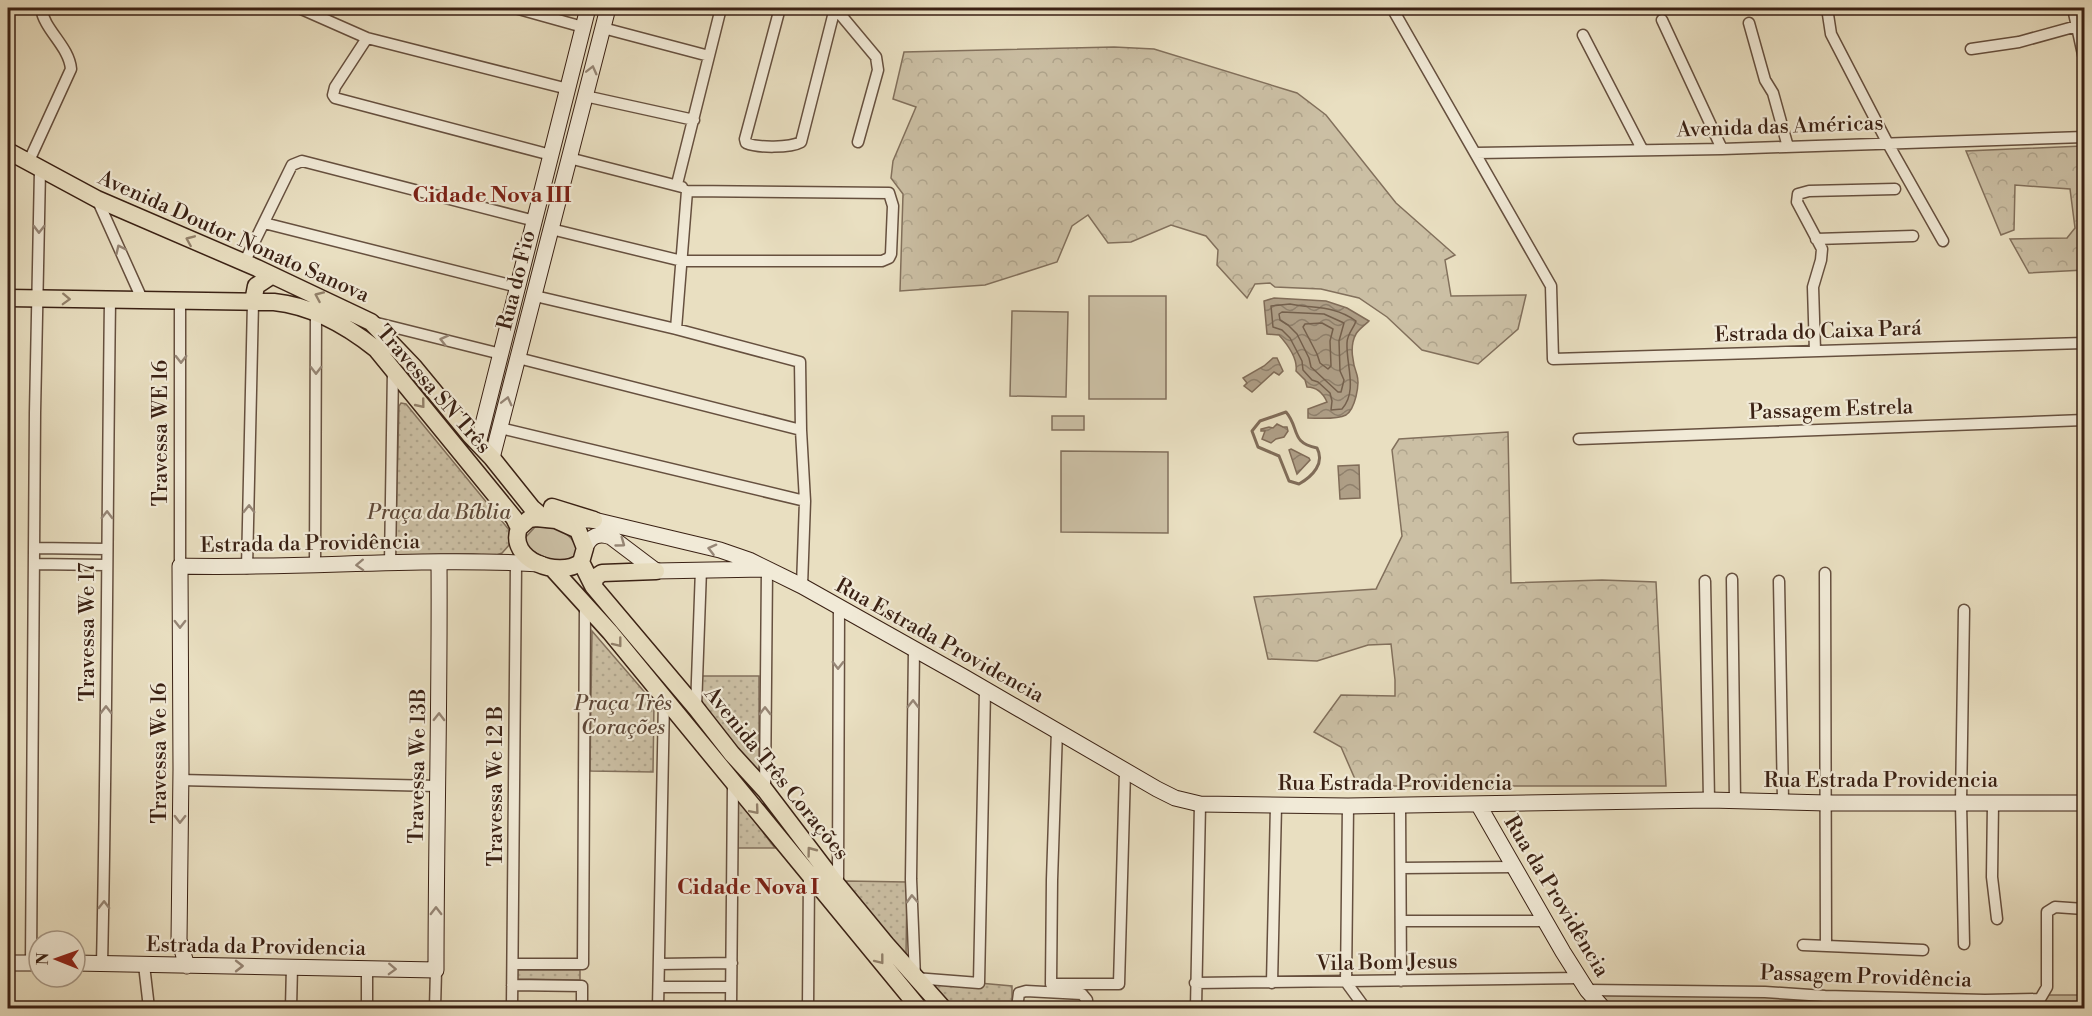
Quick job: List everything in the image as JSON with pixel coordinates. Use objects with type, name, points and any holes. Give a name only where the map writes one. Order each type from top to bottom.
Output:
[{"type":"main road","name":"Rua do Fio","points":[[474,439],[501,354],[588,8]]},
{"type":"main road","name":"Rua do Fio","points":[[492,458],[608,8]]},
{"type":"main road","points":[[562,109],[571,116],[581,115]]},
{"type":"main road","points":[[557,129],[568,129],[575,134]]},
{"type":"main road","name":"Avenida Doutor Nonato Sanova","points":[[8,151],[97,199],[244,262],[371,322],[414,367],[527,501],[550,519]]},
{"type":"main road","points":[[253,302],[256,286],[271,276]]},
{"type":"main road","name":"Travessa SN Três","points":[[8,298],[290,303],[316,312],[360,336],[376,349],[514,518],[517,535]]},
{"type":"main road","points":[[457,448],[461,439],[474,439]]},
{"type":"main road","points":[[486,484],[495,482],[504,474]]},
{"type":"main road","points":[[527,501],[594,520]]},
{"type":"main road","points":[[484,563],[508,553],[517,535],[529,519],[550,519],[567,523],[578,530],[583,555]]},
{"type":"main road","name":"Rua Estrada Providencia","points":[[550,519],[594,520],[720,550],[749,560],[802,586],[1125,771],[1175,798],[1200,804],[1348,807],[1709,800],[1827,803],[2085,802]]},
{"type":"main road","points":[[517,535],[520,550],[546,566],[571,569],[583,555],[592,538],[600,534],[607,535],[656,571]]},
{"type":"main road","name":"Avenida Três Corações","points":[[583,555],[593,586],[732,754],[765,790],[835,882],[943,1008]]},
{"type":"main road","name":"Estrada da Providência","points":[[180,566],[247,568],[439,562],[546,566]]},
{"type":"main road","name":"Travessa We 13B","points":[[436,970],[439,562]]},
{"type":"main road","name":"Travessa We 16","points":[[179,940],[180,566]]},
{"type":"main road","name":"Avenida Três Corações","points":[[546,566],[609,632],[919,1008]]},
{"type":"main road","name":"Rua Estrada Providencia","points":[[656,571],[767,569]]},
{"type":"main road","points":[[593,586],[596,577],[602,573],[656,571]]},
{"type":"main road","name":"Rua da Providência","points":[[1478,804],[1583,984],[1603,1008]]},
{"type":"main road","points":[[162,965],[171,958],[179,940]]},
{"type":"main road","points":[[179,940],[182,957],[187,966]]},
{"type":"main road","points":[[8,963],[27,963]]},
{"type":"main road","name":"Estrada da Providencia","points":[[87,963],[436,970]]},
{"type":"main road","points":[[898,983],[915,978]]},
{"type":"street","points":[[35,929],[34,564],[38,298],[34,166],[70,69],[67,56],[41,8]]},
{"type":"street","points":[[299,8],[367,38],[568,89]]},
{"type":"street","points":[[515,8],[583,27]]},
{"type":"street","points":[[677,184],[722,8]]},
{"type":"street","points":[[780,8],[745,139],[746,143],[753,145],[792,145],[801,142],[836,8]]},
{"type":"street","points":[[836,8],[878,62],[878,70],[858,142]]},
{"type":"street","points":[[1392,8],[1476,153]]},
{"type":"street","points":[[1827,8],[1831,34],[1887,142],[1943,241]]},
{"type":"street","points":[[2077,8],[2074,10],[2084,59]]},
{"type":"street","points":[[1662,20],[1722,149]]},
{"type":"street","points":[[1749,22],[1765,80],[1773,93],[1788,147]]},
{"type":"street","points":[[1971,49],[2019,42],[2077,26]]},
{"type":"street","points":[[603,28],[709,56]]},
{"type":"street","points":[[1583,35],[1642,149]]},
{"type":"street","points":[[367,38],[335,87],[333,95],[338,100],[551,155]]},
{"type":"street","points":[[585,96],[694,120]]},
{"type":"street","name":"Avenida das Américas","points":[[1476,153],[1722,149],[2085,137]]},
{"type":"street","name":"Estrada do Caixa Pará","points":[[1476,153],[1551,286],[1553,359],[2085,343]]},
{"type":"street","points":[[551,229],[682,261],[882,261],[889,258],[892,247],[892,199],[885,192],[687,191],[677,184],[569,158]]},
{"type":"street","points":[[244,262],[292,165],[302,161],[535,221]]},
{"type":"street","points":[[1815,351],[1813,287],[1822,254],[1820,245],[1796,199],[1800,193],[1895,189]]},
{"type":"street","points":[[676,329],[687,191]]},
{"type":"street","points":[[97,199],[142,299]]},
{"type":"street","points":[[264,223],[518,287]]},
{"type":"street","points":[[1816,239],[1913,236]]},
{"type":"street","points":[[534,296],[676,329],[800,362],[805,501],[802,586]]},
{"type":"street","name":"Travessa We 17","points":[[102,964],[110,301]]},
{"type":"street","name":"Travessa WE 16","points":[[180,301],[180,566]]},
{"type":"street","points":[[247,568],[253,302]]},
{"type":"street","points":[[315,566],[316,312]]},
{"type":"street","points":[[371,322],[501,354]]},
{"type":"street","points":[[518,358],[801,430]]},
{"type":"street","points":[[390,564],[393,369]]},
{"type":"street","name":"Passagem Estrela","points":[[1579,439],[2085,420]]},
{"type":"street","points":[[500,428],[805,501]]},
{"type":"street","points":[[35,548],[107,549]]},
{"type":"street","points":[[34,564],[106,565]]},
{"type":"street","name":"Travessa We 12 B","points":[[512,1008],[516,564]]},
{"type":"street","points":[[696,708],[702,569]]},
{"type":"street","points":[[765,790],[767,569]]},
{"type":"street","points":[[1825,573],[1826,946]]},
{"type":"street","points":[[1732,579],[1735,800]]},
{"type":"street","points":[[1705,581],[1709,800]]},
{"type":"street","points":[[1779,581],[1784,801]]},
{"type":"street","points":[[514,964],[583,964],[585,606]]},
{"type":"street","points":[[835,882],[838,878],[839,607]]},
{"type":"street","points":[[1964,610],[1961,803],[1964,944]]},
{"type":"street","points":[[914,650],[911,879],[915,978],[979,982],[985,690]]},
{"type":"street","points":[[658,1008],[664,700]]},
{"type":"street","points":[[1054,988],[1052,880],[1057,730]]},
{"type":"street","points":[[731,1008],[732,754]]},
{"type":"street","points":[[1017,1004],[1019,993],[1022,991],[1119,984],[1125,771]]},
{"type":"street","points":[[180,780],[437,786]]},
{"type":"street","points":[[1993,803],[1992,877],[1997,919]]},
{"type":"street","points":[[1196,1008],[1200,804]]},
{"type":"street","points":[[1272,983],[1276,805]]},
{"type":"street","points":[[1400,806],[1401,981]]},
{"type":"street","points":[[1348,807],[1346,982],[1365,1008]]},
{"type":"street","points":[[1401,868],[1513,867]]},
{"type":"street","points":[[808,1008],[809,875]]},
{"type":"street","name":"Passagem Providência","points":[[1583,984],[1836,997],[2040,999],[2047,987],[2047,912],[2055,907],[2085,909]]},
{"type":"street","points":[[1401,921],[1545,921]]},
{"type":"street","points":[[1803,945],[1923,950]]},
{"type":"street","points":[[659,964],[732,963]]},
{"type":"street","points":[[144,965],[149,1008]]},
{"type":"street","points":[[291,1008],[292,966]]},
{"type":"street","points":[[367,968],[367,1008]]},
{"type":"street","name":"Travessa We 13B","points":[[435,1008],[436,970]]},
{"type":"street","name":"Vila Bom Jesus","points":[[1196,983],[1401,981],[1583,984]]},
{"type":"street","points":[[512,986],[582,986],[582,1008]]},
{"type":"street","points":[[659,987],[731,987]]},
{"type":"street","points":[[1054,988],[1082,994],[1087,1004]]},
{"type":"green space","points":[[1114,47],[1154,49],[1297,93],[1326,115],[1396,203],[1455,255],[1445,260],[1451,296],[1526,295],[1518,329],[1478,364],[1422,350],[1387,317],[1359,298],[1321,289],[1275,287],[1270,283],[1255,284],[1247,298],[1217,265],[1218,250],[1206,236],[1171,225],[1131,242],[1108,243],[1088,215],[1072,226],[1057,262],[985,285],[900,291],[903,194],[891,178],[893,161],[916,107],[893,99],[904,52]]},
{"type":"green space","points":[[2082,146],[2084,153],[2084,270],[2029,273],[2010,239],[2067,238],[2075,228],[2070,189],[2015,185],[2014,230],[2001,235],[1966,151]]},
{"type":"green space","points":[[1089,296],[1166,296],[1166,399],[1089,399]]},
{"type":"green space","points":[[1012,311],[1068,312],[1066,397],[1010,396]]},
{"type":"green space","name":"Praça da Bíblia","points":[[401,403],[406,404],[510,531],[510,544],[502,553],[494,556],[412,555],[395,560],[399,406]]},
{"type":"green space","points":[[1052,416],[1084,416],[1084,430],[1052,430]]},
{"type":"green space","points":[[1508,432],[1511,583],[1602,580],[1656,582],[1666,786],[1358,786],[1341,747],[1314,732],[1341,695],[1395,696],[1391,644],[1368,645],[1317,661],[1268,659],[1254,597],[1376,589],[1402,536],[1392,450],[1399,439]]},
{"type":"green space","points":[[1061,451],[1168,452],[1168,533],[1061,532]]},
{"type":"green space","points":[[535,527],[557,529],[567,534],[579,551],[574,560],[562,562],[549,559],[526,546],[525,538]]},
{"type":"green space","name":"Praça Três Corações","points":[[592,631],[654,703],[653,772],[590,771]]},
{"type":"green space","points":[[701,676],[759,676],[759,777],[701,711]]},
{"type":"green space","points":[[740,802],[775,848],[737,848],[737,805]]},
{"type":"green space","points":[[845,881],[907,882],[906,957]]},
{"type":"green space","points":[[516,970],[580,970],[580,980],[516,979]]},
{"type":"green space","points":[[979,983],[1012,986],[1012,1008],[951,1008],[931,985]]},
{"type":"green space","points":[[1598,995],[2084,995],[2084,1008],[1610,1008]]},
{"type":"water","points":[[1274,298],[1326,301],[1347,308],[1369,321],[1359,330],[1354,339],[1352,355],[1358,379],[1357,390],[1352,408],[1346,415],[1332,418],[1308,418],[1308,409],[1327,402],[1319,391],[1307,387],[1305,380],[1296,371],[1292,352],[1279,335],[1267,334],[1264,301]]},
{"type":"water","points":[[1273,358],[1277,358],[1283,371],[1279,375],[1274,372],[1252,392],[1244,386],[1247,383],[1243,378]]},
{"type":"water","points":[[1277,424],[1287,427],[1288,431],[1284,437],[1271,443],[1262,439],[1265,431],[1261,429],[1273,428]]},
{"type":"water","points":[[1289,450],[1310,460],[1297,474]]},
{"type":"water","points":[[1359,465],[1360,498],[1340,499],[1338,466]]},
{"type":"waterway","points":[[1286,412],[1299,439],[1308,446],[1317,448],[1320,459],[1316,469],[1299,484],[1289,481],[1279,456],[1258,447],[1252,431],[1260,421],[1286,412]]},
{"type":"district","name":"Cidade Nova III","points":[[492,194]]},
{"type":"district","name":"Cidade Nova I","points":[[748,886]]}]
